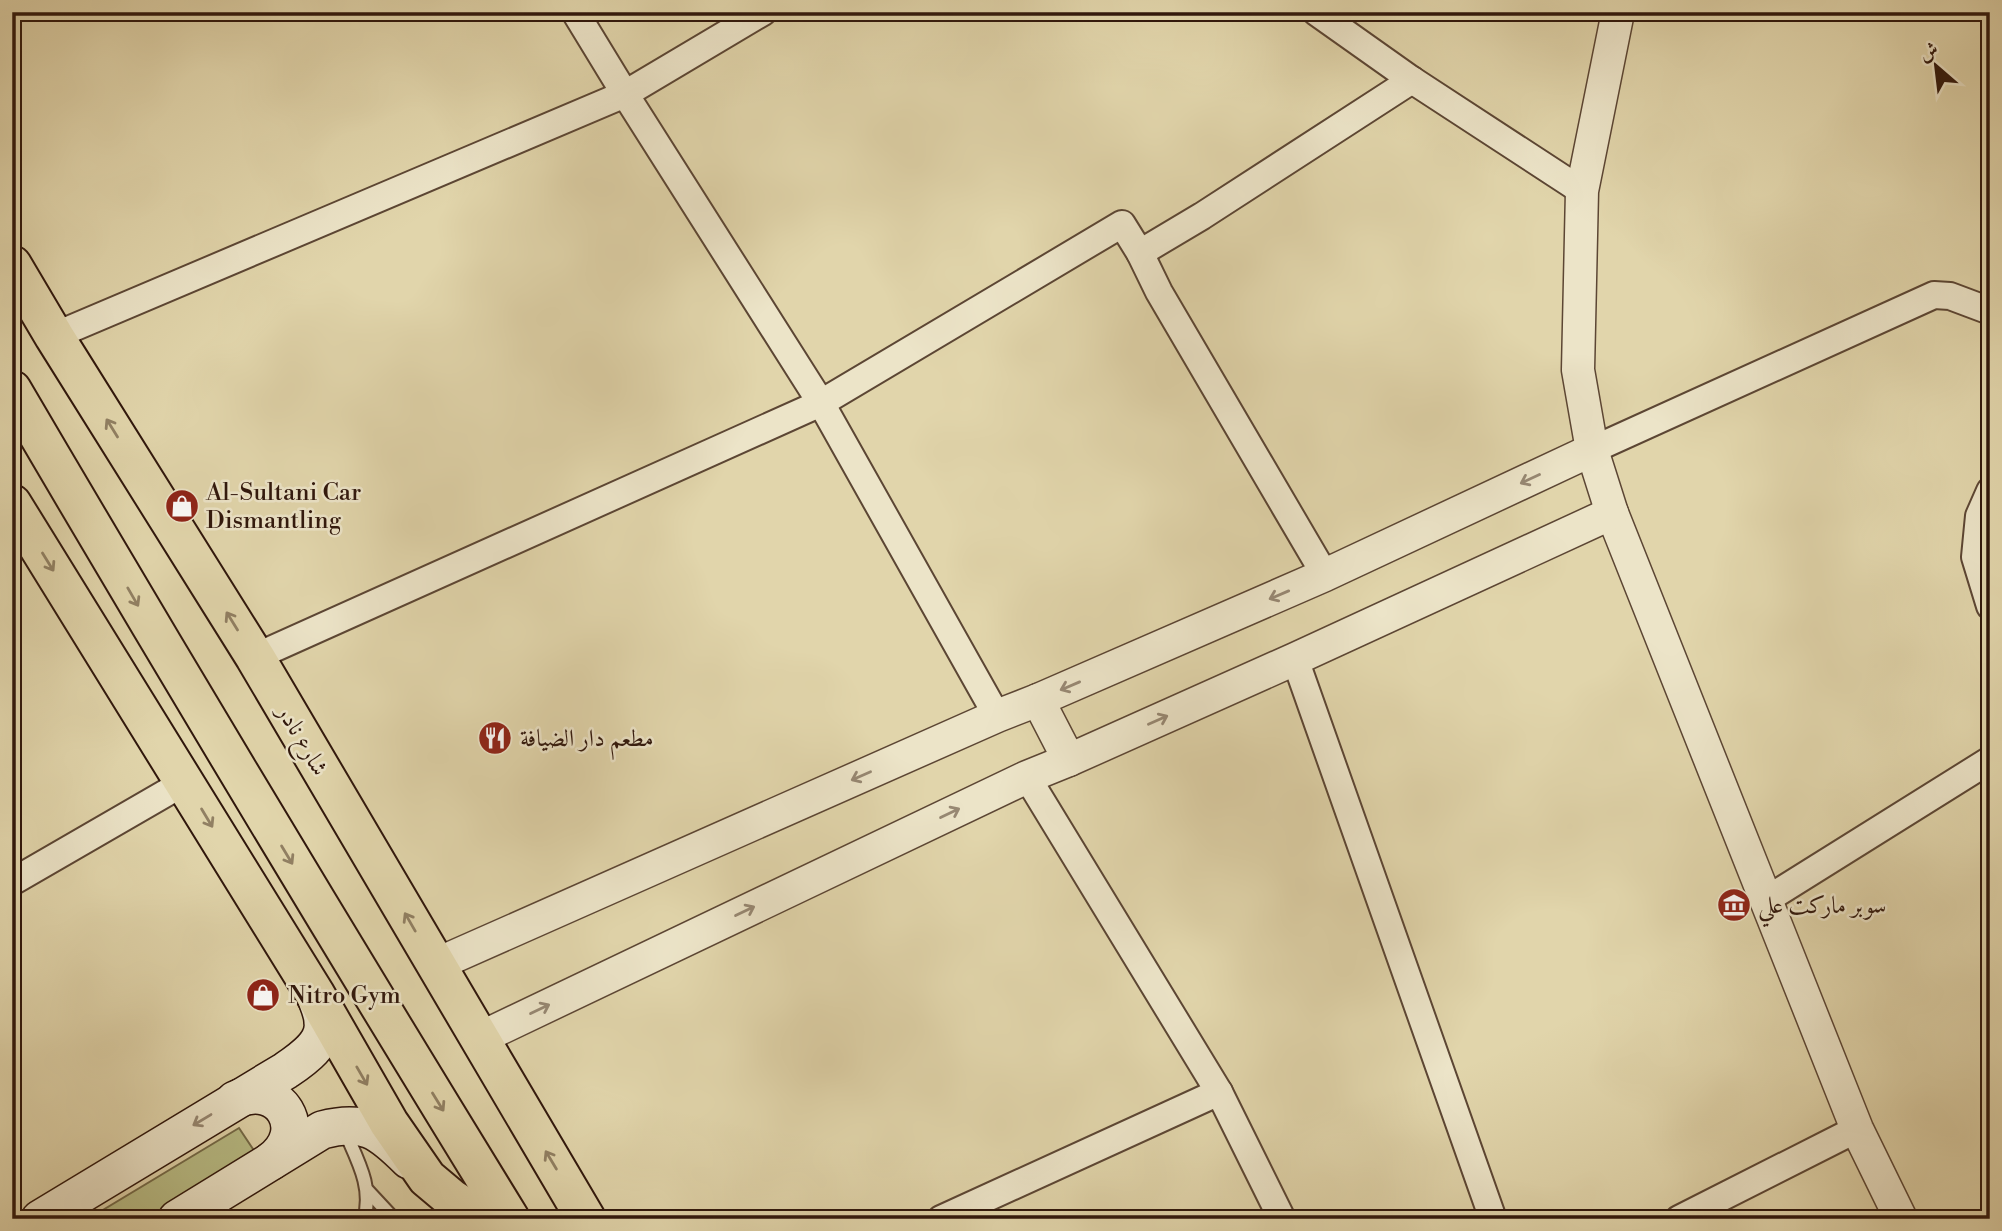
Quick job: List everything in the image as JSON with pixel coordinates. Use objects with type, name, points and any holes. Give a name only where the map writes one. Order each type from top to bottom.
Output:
[{"type":"main road","name":"شارع نادر","points":[[12,265],[255,657],[586,1219]]},
{"type":"main road","points":[[12,390],[338,940],[510,1219]]},
{"type":"main road","points":[[12,504],[185,782],[389,1123],[427,1178]]},
{"type":"main road","points":[[40,1219],[285,1071],[307,1055],[320,1038],[324,1026],[314,994]]},
{"type":"main road","points":[[235,1100],[257,1094],[269,1097],[286,1112],[291,1134],[287,1145],[271,1161]]},
{"type":"main road","points":[[177,1219],[322,1130],[342,1125],[363,1127],[387,1138],[427,1178],[452,1199],[483,1219]]},
{"type":"street","points":[[575,12],[821,403],[997,716]]},
{"type":"street","points":[[54,336],[625,94],[762,12]]},
{"type":"street","points":[[1316,12],[1412,80],[1582,191]]},
{"type":"street","points":[[1618,12],[1582,191],[1578,370],[1592,450],[1612,513],[1857,1129],[1901,1219]]},
{"type":"street","points":[[1140,253],[1412,80]]},
{"type":"street","points":[[255,657],[821,403],[1122,224],[1325,575]]},
{"type":"street","points":[[435,965],[997,716],[1325,575],[1934,295],[1950,296],[1990,312]]},
{"type":"street","points":[[1990,491],[1979,516],[1975,557],[1990,606]]},
{"type":"street","points":[[478,1039],[1027,777],[1294,659],[1612,513]]},
{"type":"street","points":[[1294,659],[1493,1219]]},
{"type":"street","points":[[1038,700],[1069,760]]},
{"type":"street","points":[[1766,900],[1990,760]]},
{"type":"street","points":[[1027,777],[1219,1092],[1282,1219]]},
{"type":"street","points":[[12,882],[185,782]]},
{"type":"street","points":[[941,1219],[1219,1092]]},
{"type":"street","points":[[1679,1219],[1857,1129]]},
{"type":"lane","points":[[342,1125],[368,1191],[394,1219]]},
{"type":"lane","points":[[364,1219],[368,1207],[368,1191]]},
{"type":"green space","points":[[239,1128],[259,1158],[158,1219],[88,1219]]},
{"type":"place","name":"Al-Sultani Car Dismantling","points":[[182,506]]},
{"type":"place","name":"مطعم دار الضيافة","points":[[495,738]]},
{"type":"place","name":"سوبر ماركت علي","points":[[1734,905]]},
{"type":"place","name":"Nitro Gym","points":[[263,995]]}]
